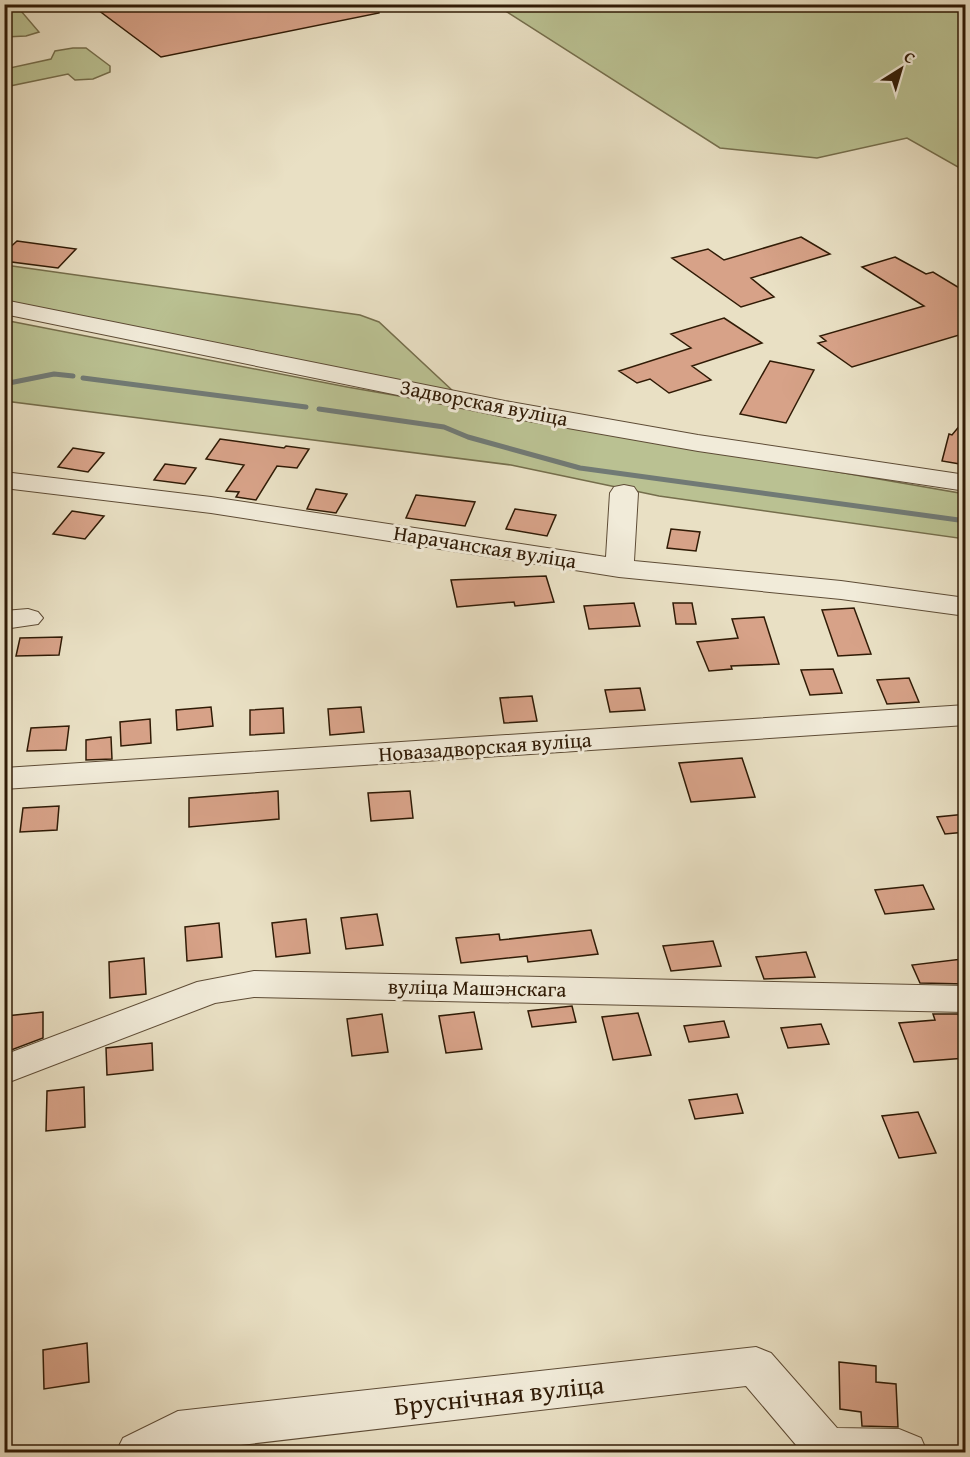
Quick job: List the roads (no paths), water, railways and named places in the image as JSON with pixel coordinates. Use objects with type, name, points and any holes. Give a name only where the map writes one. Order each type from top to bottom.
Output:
[{"type":"street","name":"Задворская вуліца","points":[[4,307],[505,409],[698,444],[966,483]]},
{"type":"street","name":"Нарачанская вуліца","points":[[4,480],[223,507],[619,568],[842,590],[966,607]]},
{"type":"street","points":[[619,568],[624,493]]},
{"type":"street","name":"Новазадворская вуліца","points":[[4,779],[966,716]]},
{"type":"street","name":"вуліца Машэнскага","points":[[4,1070],[210,991],[254,984],[966,999]]},
{"type":"street","name":"Бруснічная вуліца","points":[[139,1452],[178,1431],[756,1366],[827,1451]]},
{"type":"street","points":[[827,1451],[855,1447],[899,1449],[905,1452]]},
{"type":"waterway","points":[[4,384],[54,374],[73,376]]},
{"type":"waterway","points":[[83,378],[306,407]]},
{"type":"waterway","points":[[319,409],[444,427],[468,437],[580,468],[966,521]]}]
